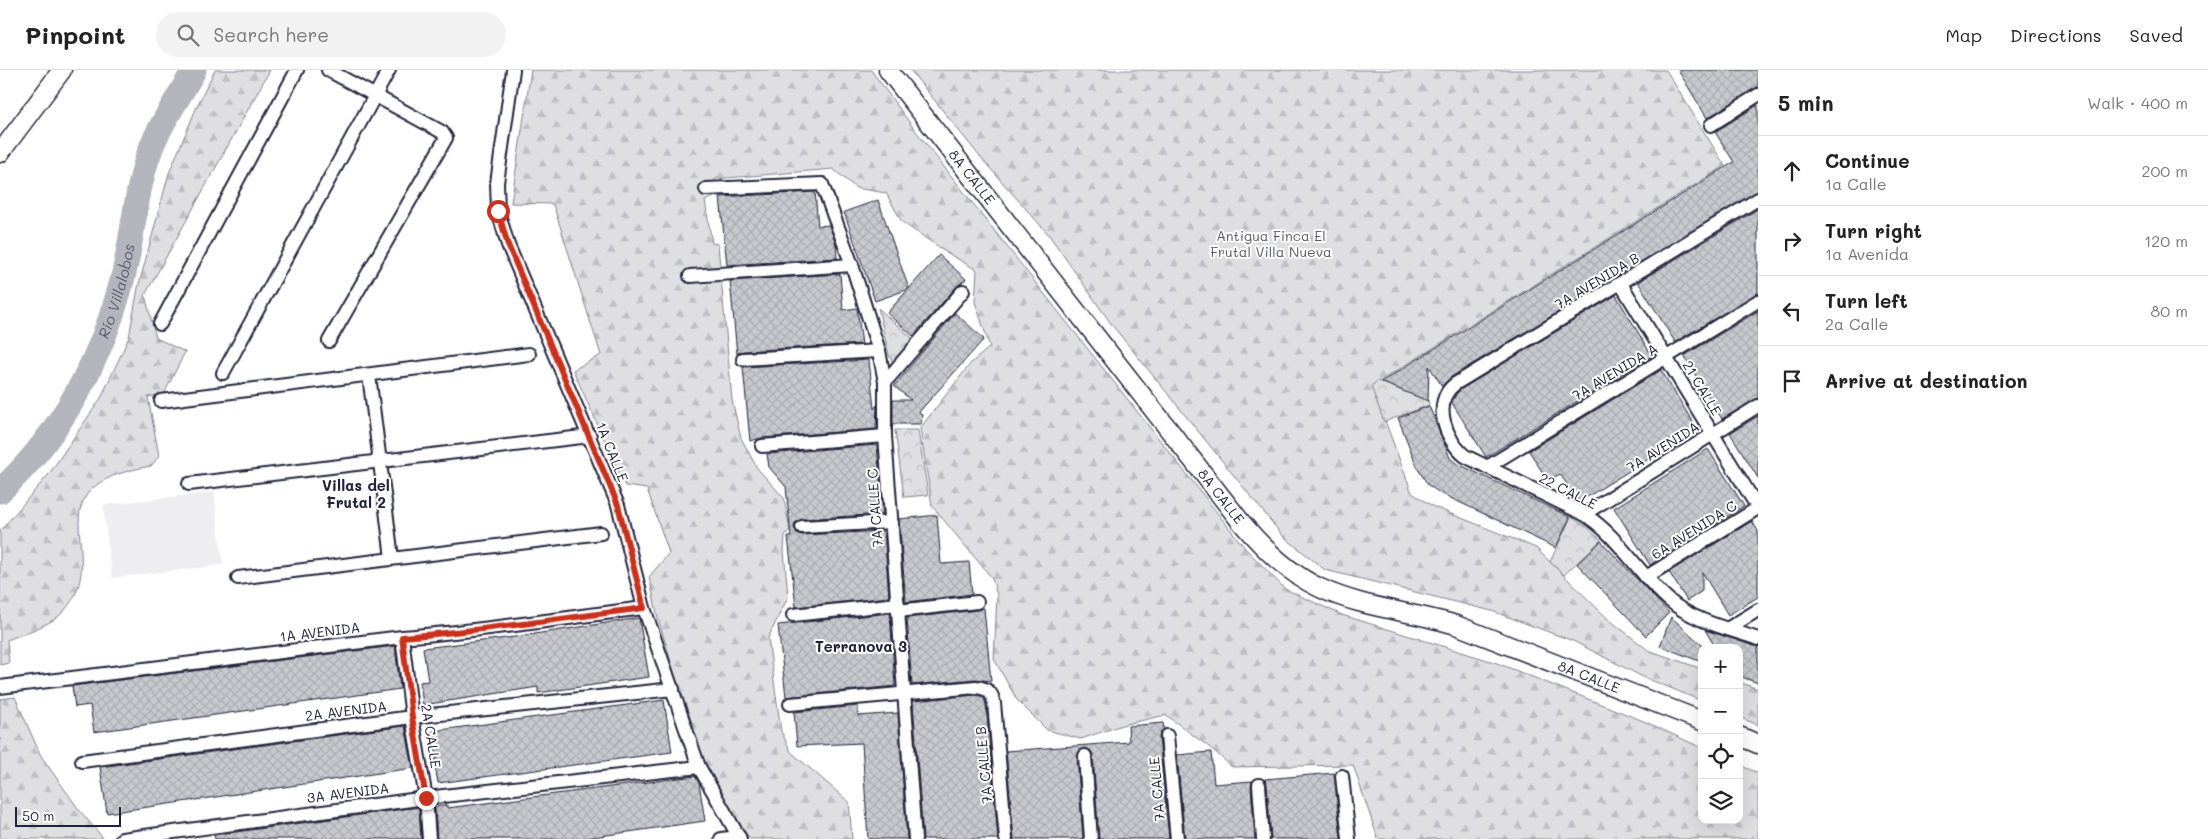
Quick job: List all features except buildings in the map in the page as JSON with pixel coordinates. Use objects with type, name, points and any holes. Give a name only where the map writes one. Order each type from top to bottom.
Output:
[{"type":"main road","points":[[0,153],[62,70]]},
{"type":"main road","name":"8A CALLE","points":[[888,70],[1241,522],[1276,558],[1305,580],[1329,591],[1360,602],[1422,615],[1456,625],[1698,719]]},
{"type":"main road","points":[[1743,738],[1758,744]]},
{"type":"street","points":[[160,324],[297,70]]},
{"type":"street","points":[[328,70],[442,132],[446,138],[329,341]]},
{"type":"street","points":[[223,373],[390,70]]},
{"type":"street","name":"1A CALLE","points":[[513,70],[497,183],[500,216],[508,245],[618,505],[644,608],[699,767],[740,838]]},
{"type":"street","points":[[1710,125],[1758,96]]},
{"type":"street","name":"7A CALLE C","points":[[706,189],[822,184],[852,264],[880,352],[885,382],[885,436],[915,839]]},
{"type":"street","name":"7A AVENIDA B","points":[[1450,388],[1758,199]]},
{"type":"street","points":[[690,276],[852,264]]},
{"type":"street","name":"21 CALLE","points":[[1621,284],[1758,508]]},
{"type":"street","points":[[885,382],[963,290]]},
{"type":"street","name":"7A AVENIDA A","points":[[1487,467],[1758,301]]},
{"type":"street","points":[[743,359],[880,352]]},
{"type":"street","points":[[161,401],[529,354]]},
{"type":"street","points":[[369,375],[382,462],[392,558]]},
{"type":"street","name":"22 CALLE","points":[[1450,388],[1445,398],[1443,409],[1445,425],[1451,439],[1465,456],[1584,514],[1610,535],[1646,577],[1679,608],[1727,629],[1758,639]]},
{"type":"street","name":"7A AVENIDA","points":[[1584,514],[1758,406]]},
{"type":"street","points":[[189,484],[590,436]]},
{"type":"street","points":[[762,446],[885,436]]},
{"type":"street","name":"6A AVENIDA C","points":[[1646,577],[1758,508]]},
{"type":"street","points":[[802,527],[891,522]]},
{"type":"street","points":[[238,578],[601,533]]},
{"type":"street","points":[[793,615],[977,602]]},
{"type":"street","name":"1A AVENIDA","points":[[0,687],[402,637],[466,632],[644,608]]},
{"type":"street","points":[[1727,629],[1758,610]]},
{"type":"street","name":"2A CALLE","points":[[402,637],[412,717],[426,798],[430,839]]},
{"type":"street","name":"7A CALLE B","points":[[905,694],[976,687],[989,690],[994,703],[1006,839]]},
{"type":"street","name":"2A AVENIDA","points":[[82,761],[412,717],[673,689]]},
{"type":"street","points":[[790,704],[905,694]]},
{"type":"street","name":"7A CALLE","points":[[1167,736],[1177,839]]},
{"type":"street","points":[[1085,756],[1091,839]]},
{"type":"street","name":"3A AVENIDA","points":[[122,839],[426,798],[699,767]]},
{"type":"street","points":[[1342,776],[1349,839]]},
{"type":"street","points":[[1259,785],[1263,839]]},
{"type":"street","points":[[721,839],[740,838]]},
{"type":"shaded area","points":[[214,492],[223,565],[112,578],[103,505]]},
{"type":"green space","points":[[215,70],[270,70],[145,295],[156,338],[185,352],[164,394],[148,397],[159,456],[151,466],[112,476],[90,491],[81,508],[79,528],[81,572],[75,594],[54,620],[7,640],[9,663],[0,665],[0,531],[49,474],[101,398],[129,337],[138,288],[169,173],[198,104]]},
{"type":"green space","points":[[531,70],[871,70],[915,130],[1245,548],[1285,589],[1342,615],[1497,663],[1646,722],[1698,746],[1698,824],[1743,824],[1743,767],[1758,773],[1758,839],[1378,839],[1353,765],[1232,767],[1213,750],[1166,715],[1122,725],[1081,739],[1047,730],[1017,700],[994,659],[997,595],[992,578],[932,506],[920,428],[971,363],[990,347],[975,302],[977,270],[949,254],[902,222],[886,193],[856,188],[833,169],[715,179],[714,197],[705,201],[712,243],[718,244],[732,400],[741,438],[757,468],[784,498],[790,530],[785,535],[784,551],[788,597],[768,638],[781,731],[791,752],[849,802],[852,839],[750,839],[706,775],[658,618],[649,577],[669,553],[647,489],[625,486],[573,370],[601,355],[553,204],[511,203]]},
{"type":"green space","name":"Antigua Finca El Frutal Villa Nueva","points":[[910,70],[1666,70],[1725,166],[1372,386],[1412,493],[1434,507],[1536,548],[1607,618],[1648,650],[1698,668],[1698,699],[1641,676],[1573,641],[1492,611],[1325,570],[1283,536],[1112,325],[1049,235],[981,158]]},
{"type":"green space","points":[[878,308],[913,339],[896,361],[892,361],[889,355]]},
{"type":"green space","points":[[1378,381],[1428,401],[1429,405],[1384,422],[1371,386]]},
{"type":"green space","points":[[895,430],[918,430],[928,495],[904,497]]},
{"type":"green space","points":[[1571,517],[1587,527],[1601,540],[1564,575],[1550,562]]},
{"type":"green space","points":[[1743,683],[1758,689],[1758,725],[1743,719]]},
{"type":"green space","points":[[15,697],[41,756],[80,811],[104,839],[0,839],[0,699]]},
{"type":"waterway","name":"Río Villalobos","points":[[0,491],[43,445],[78,391],[92,363],[105,333],[124,273],[147,158],[162,124],[194,70]]},
{"type":"district","name":"Villas del Frutal 2","points":[[356,494]]},
{"type":"district","name":"Terranova 3","points":[[861,647]]},
{"type":"route","points":[[426,798],[412,717],[402,637],[466,632],[644,608],[618,505],[508,245],[498,211]]}]
